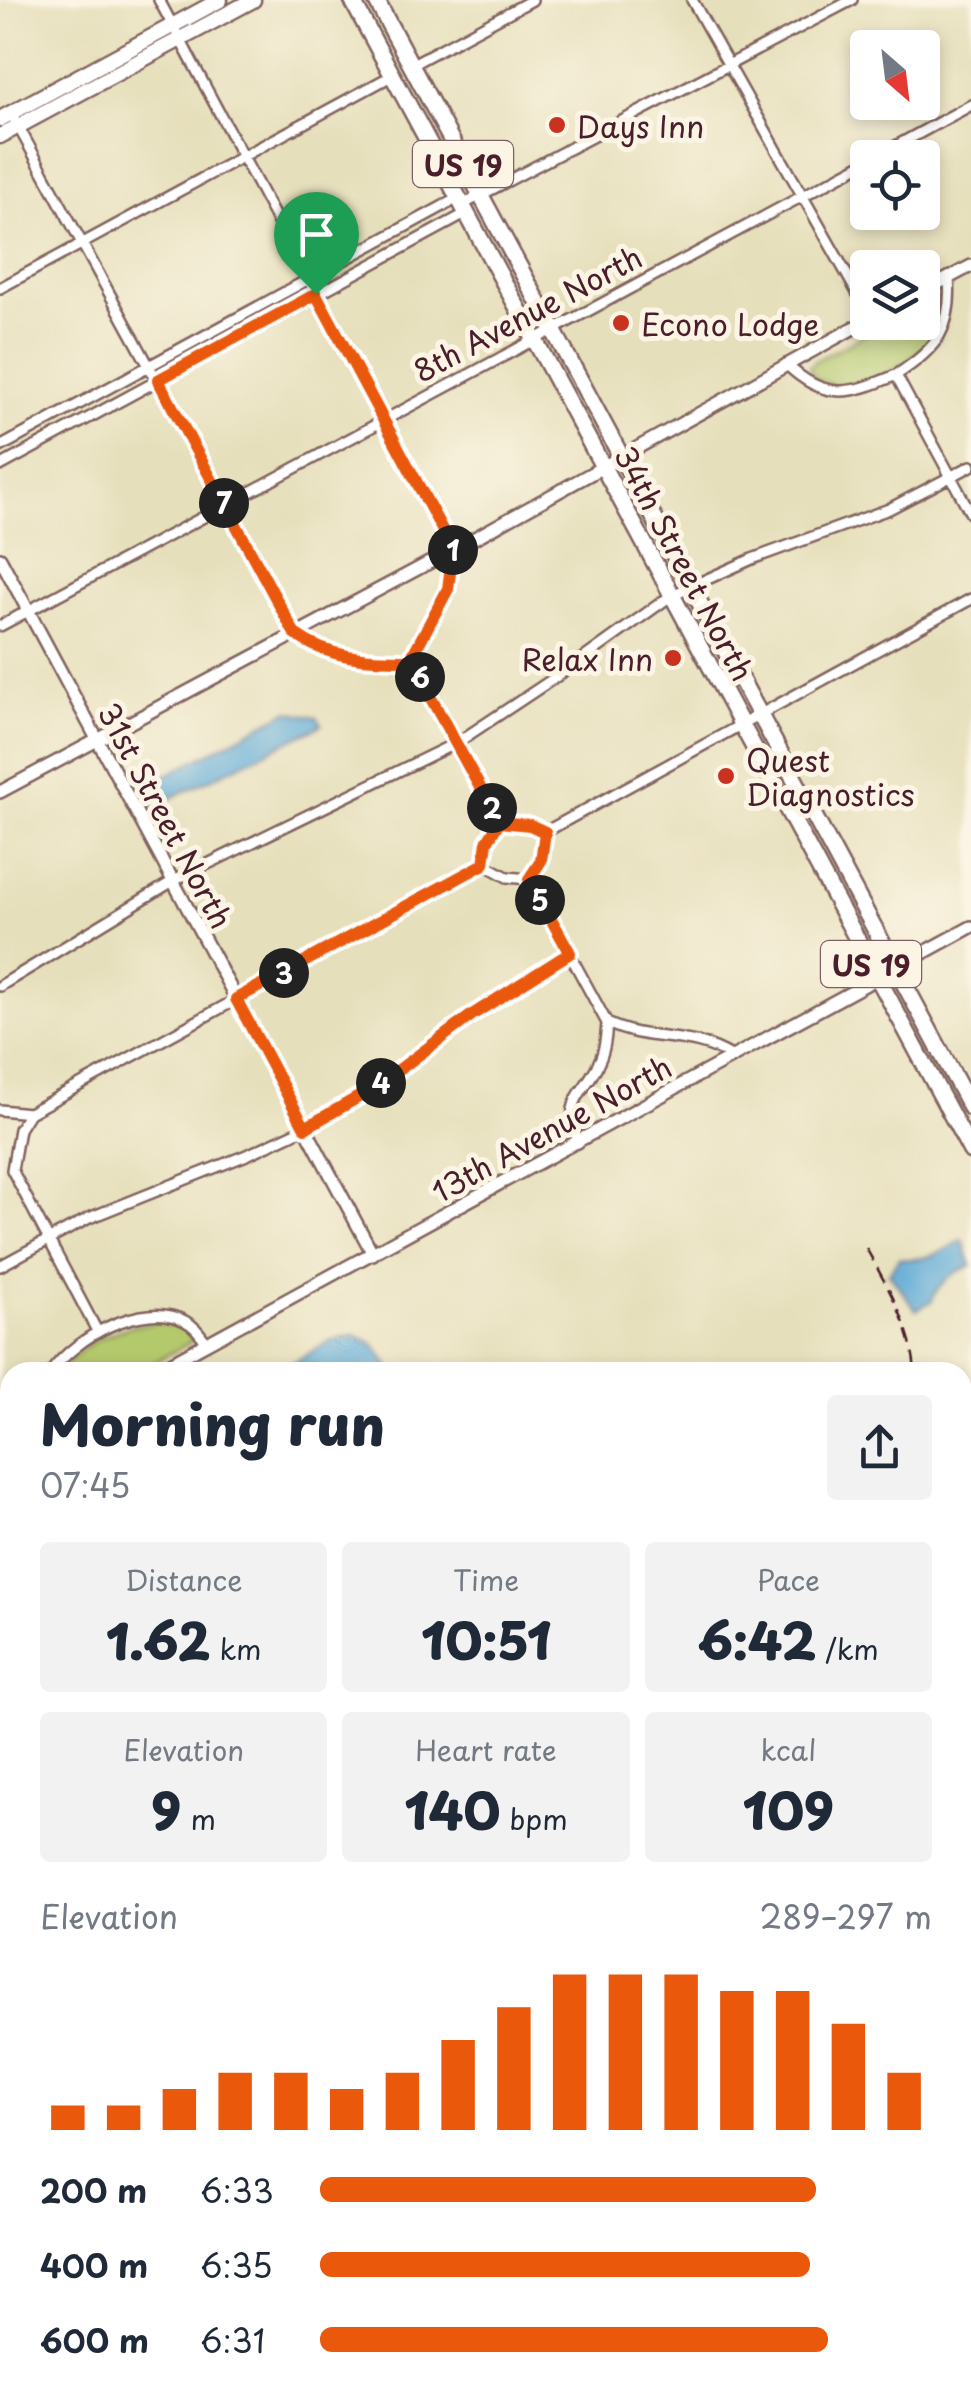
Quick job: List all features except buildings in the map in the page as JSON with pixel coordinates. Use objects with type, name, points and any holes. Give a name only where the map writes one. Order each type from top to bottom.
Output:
[{"type":"highway","name":"34th Street North","points":[[352,0],[971,1151]]},
{"type":"highway","name":"34th Street North","points":[[376,0],[968,1096]]},
{"type":"highway","points":[[810,851],[828,841]]},
{"type":"main road","points":[[176,32],[220,0]]},
{"type":"main road","points":[[0,136],[10,119],[176,32],[253,0]]},
{"type":"street","points":[[159,0],[453,550],[448,589],[410,660]]},
{"type":"street","points":[[410,65],[532,0]]},
{"type":"street","points":[[692,0],[850,280]]},
{"type":"street","points":[[0,447],[308,279],[480,196],[852,0]]},
{"type":"street","points":[[0,288],[392,76]]},
{"type":"street","name":"8th Avenue North","points":[[906,140],[971,106]]},
{"type":"street","points":[[10,119],[83,243],[295,634],[318,650],[330,653],[410,660]]},
{"type":"street","name":"8th Avenue North","points":[[0,626],[850,170]]},
{"type":"street","points":[[0,466],[316,294],[462,205]]},
{"type":"street","points":[[940,283],[971,266]]},
{"type":"street","points":[[786,364],[804,382],[821,390],[846,392],[896,375],[927,352],[947,323],[951,303],[949,278]]},
{"type":"street","points":[[0,792],[453,550],[850,330]]},
{"type":"street","points":[[896,375],[971,514]]},
{"type":"street","points":[[0,986],[173,881],[458,742],[672,594],[889,509],[971,466]]},
{"type":"street","name":"31st Street North","points":[[0,558],[372,1254]]},
{"type":"street","points":[[545,832],[971,599]]},
{"type":"street","points":[[410,660],[499,822]]},
{"type":"street","points":[[499,822],[530,825],[545,832]]},
{"type":"street","points":[[484,864],[487,842],[499,822]]},
{"type":"street","points":[[529,879],[541,861],[545,832]]},
{"type":"street","points":[[484,864],[507,877],[529,879]]},
{"type":"street","points":[[12,1170],[19,1129],[29,1113],[484,864]]},
{"type":"street","points":[[529,879],[608,1023],[644,1036],[698,1040],[733,1057]]},
{"type":"street","name":"13th Avenue North","points":[[172,1362],[971,927]]},
{"type":"street","points":[[0,1266],[142,1195],[305,1128],[376,1087],[472,1015],[570,953]]},
{"type":"street","points":[[578,1142],[571,1117],[574,1102],[598,1064],[608,1023]]},
{"type":"street","points":[[944,1100],[968,1096]]},
{"type":"street","points":[[0,1110],[29,1113]]},
{"type":"street","points":[[0,1164],[12,1170],[97,1331]]},
{"type":"street","points":[[58,1362],[97,1331],[127,1320],[181,1318],[207,1343]]},
{"type":"green space","points":[[855,340],[930,340],[910,359],[862,382],[839,385],[820,381],[809,367]]},
{"type":"green space","points":[[160,1322],[190,1331],[191,1342],[155,1362],[68,1362],[92,1342],[132,1326]]},
{"type":"water","points":[[288,711],[317,717],[322,725],[148,809],[138,790]]},
{"type":"water","points":[[963,1240],[971,1266],[947,1279],[932,1301],[916,1310],[889,1273],[899,1258],[925,1258]]},
{"type":"water","points":[[354,1335],[374,1344],[386,1362],[294,1362],[331,1341]]},
{"type":"railway","points":[[866,1248],[904,1323],[914,1362]]},
{"type":"place","name":"Days Inn","points":[[557,125]]},
{"type":"place","name":"Econo Lodge","points":[[621,323]]},
{"type":"place","name":"Relax Inn","points":[[673,658]]},
{"type":"place","name":"Quest Diagnostics","points":[[726,776]]},
{"type":"route","points":[[316,294],[158,380],[295,634],[318,650],[380,660],[410,660],[458,742],[499,822],[530,825],[545,832],[541,861],[529,879],[570,953],[472,1015],[376,1087],[305,1128],[236,999],[484,864],[487,842],[499,822],[410,660],[448,589],[453,550],[316,294]]}]
